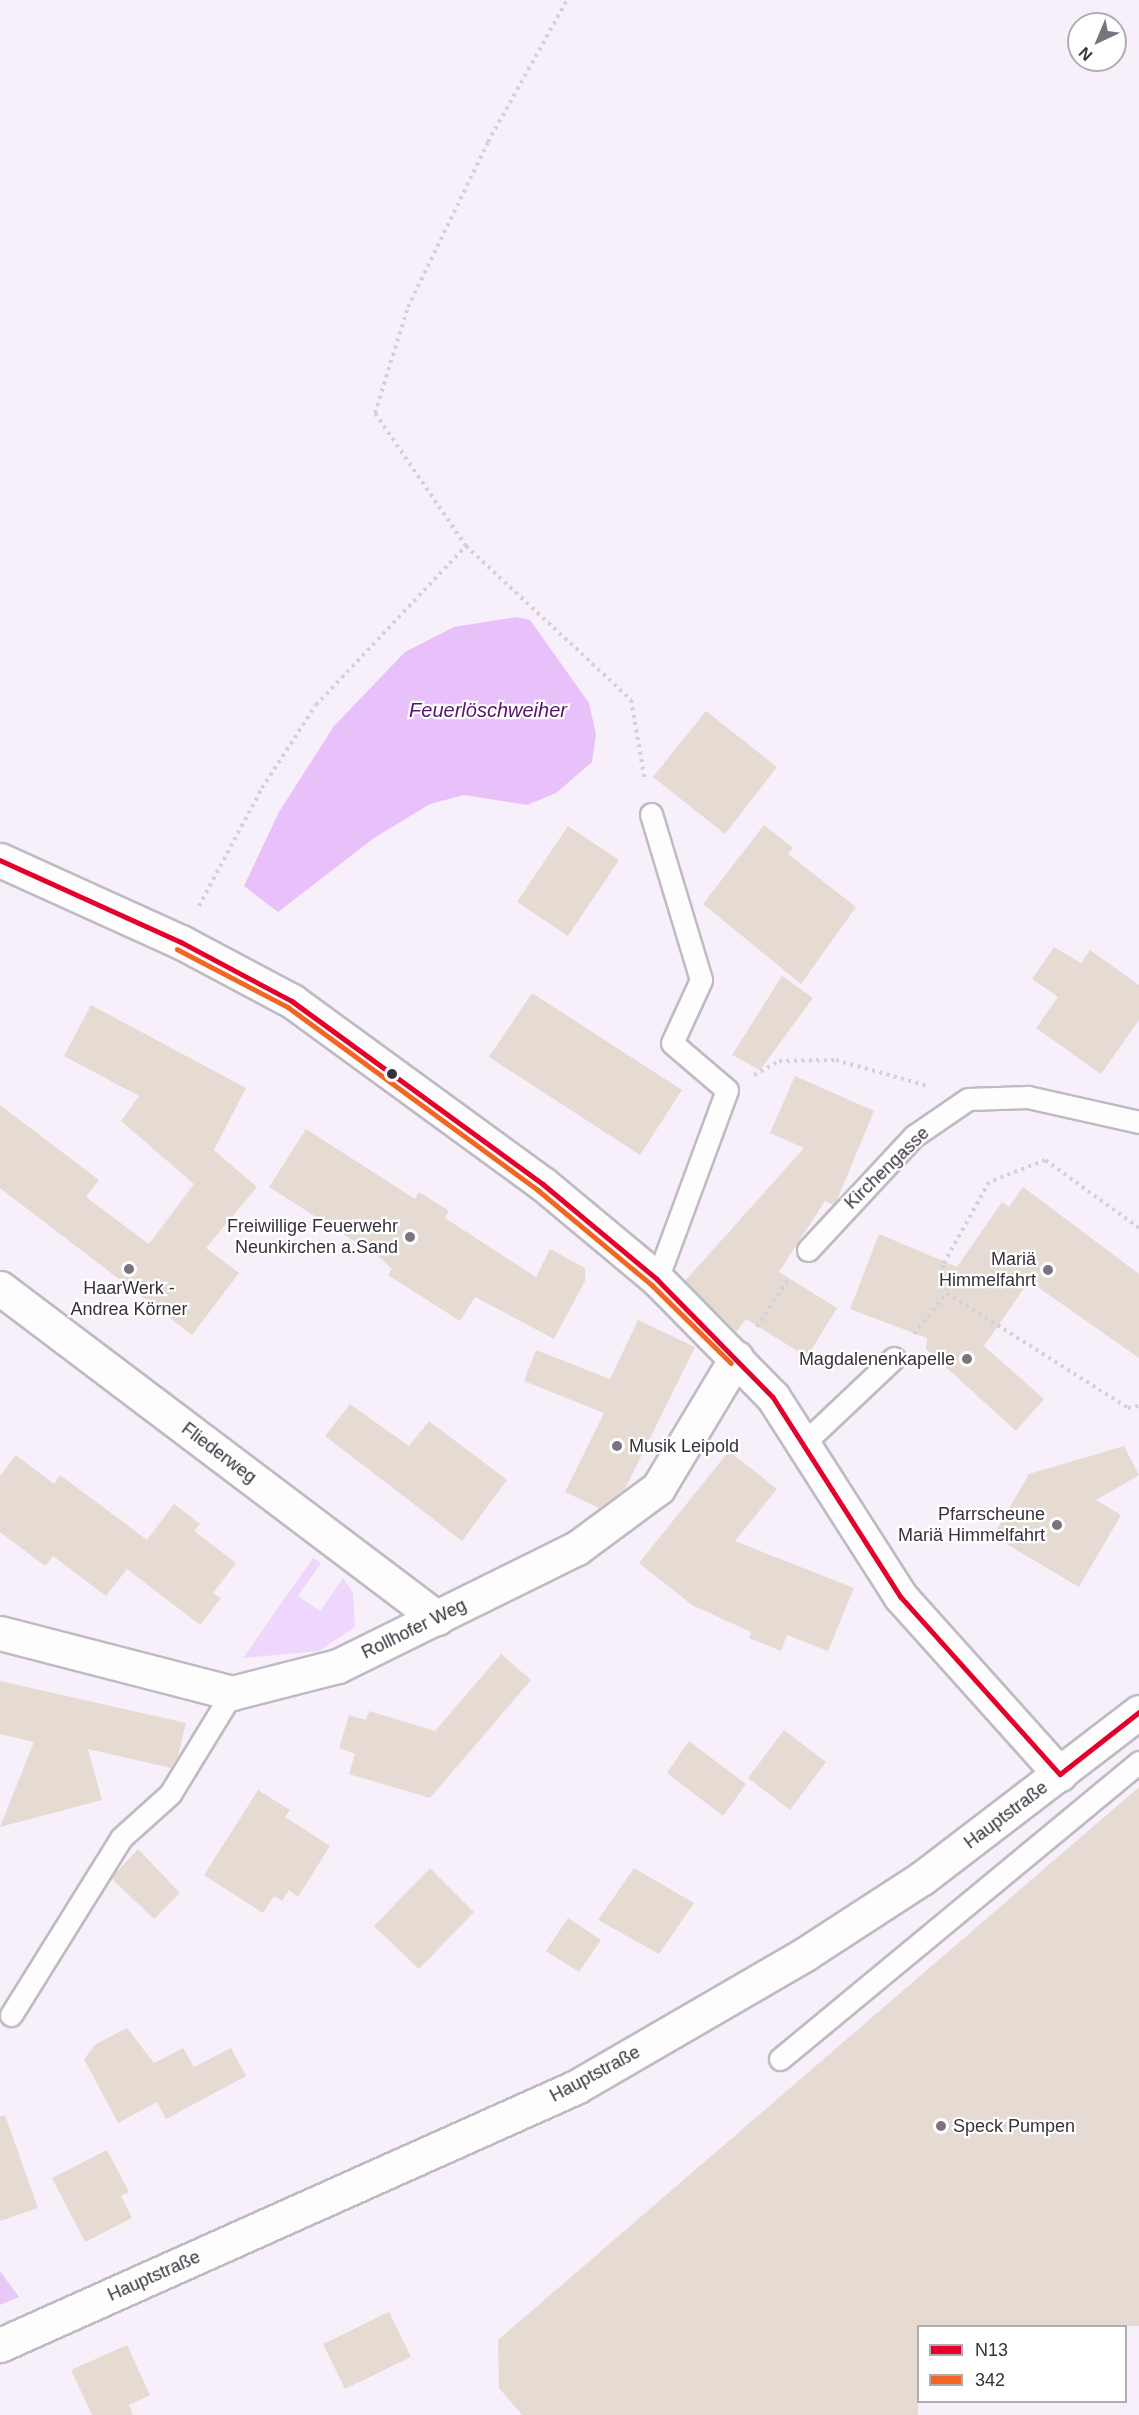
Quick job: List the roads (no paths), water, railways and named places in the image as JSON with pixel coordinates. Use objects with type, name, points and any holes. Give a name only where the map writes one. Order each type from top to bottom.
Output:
[{"type":"street","points":[[0,860],[181,942],[292,1001],[543,1184],[657,1279],[773,1397],[901,1597],[1060,1774]]},
{"type":"street","name":"Fliederweg","points":[[0,1288],[437,1618]]},
{"type":"street","name":"Rollhofer Weg","points":[[0,1633],[232,1693],[338,1666],[577,1548],[657,1488],[736,1358]]},
{"type":"street","name":"Hauptstraße","points":[[0,2345],[576,2087],[834,1935],[922,1878],[1139,1712]]},
{"type":"lane","points":[[651,814],[701,980],[672,1043],[727,1090],[657,1279]]},
{"type":"lane","name":"Kirchengasse","points":[[808,1250],[914,1136],[968,1099],[1028,1096],[1139,1122]]},
{"type":"lane","points":[[803,1444],[894,1358]]},
{"type":"lane","points":[[11,2015],[121,1838],[170,1794],[232,1693]]},
{"type":"lane","points":[[780,2059],[1139,1762]]},
{"type":"water","name":"Feuerlöschweiher","points":[[517,617],[530,620],[589,703],[596,734],[592,762],[556,793],[527,805],[464,795],[430,804],[374,838],[278,912],[244,886],[279,812],[334,726],[405,652],[454,627]]},
{"type":"place","name":"Freiwillige Feuerwehr Neunkirchen a.Sand","points":[[410,1237]]},
{"type":"place","name":"HaarWerk - Andrea Körner","points":[[129,1269]]},
{"type":"place","name":"Mariä Himmelfahrt","points":[[1048,1270]]},
{"type":"place","name":"Magdalenenkapelle","points":[[967,1359]]},
{"type":"place","name":"Musik Leipold","points":[[617,1446]]},
{"type":"place","name":"Pfarrscheune Mariä Himmelfahrt","points":[[1057,1525]]},
{"type":"place","name":"Speck Pumpen","points":[[941,2126]]}]
